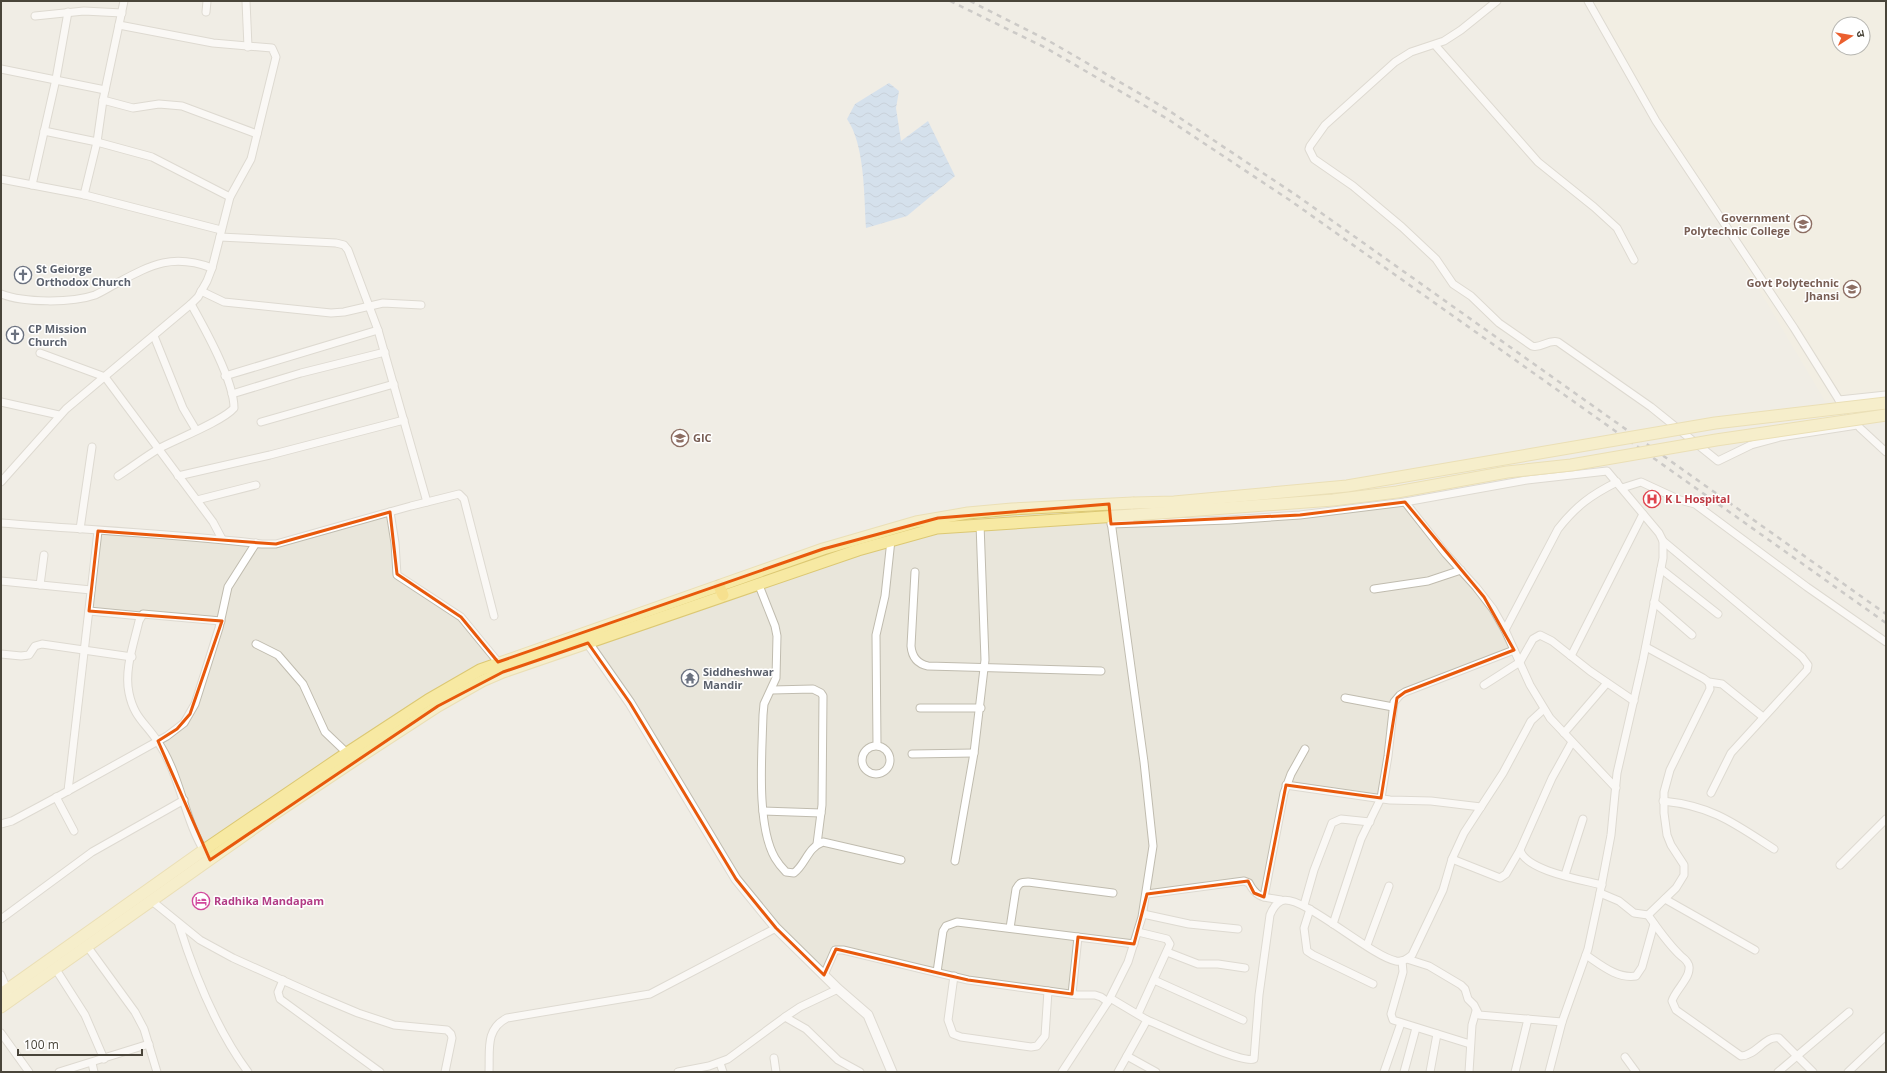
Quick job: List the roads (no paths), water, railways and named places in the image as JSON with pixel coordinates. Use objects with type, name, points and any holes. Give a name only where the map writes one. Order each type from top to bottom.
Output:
[{"type":"main road","points":[[6,994],[55,968],[274,814],[438,706],[482,681],[503,672],[588,643],[823,549],[916,522],[968,513],[1109,504],[1174,502],[1347,486],[1715,423],[1886,403]]},
{"type":"main road","points":[[1,1007],[6,994],[204,850],[347,753],[464,678],[498,662],[721,591],[758,583],[892,540],[937,528],[980,524],[1111,520],[1133,515],[1333,500],[1397,492],[1507,472],[1571,465],[1716,440],[1886,415]]},
{"type":"street","points":[[84,195],[97,142],[103,100],[124,1]]},
{"type":"street","points":[[206,12],[207,1]]},
{"type":"street","points":[[246,1],[248,47]]},
{"type":"street","points":[[1497,1],[1461,30],[1444,41],[1411,52],[1395,62],[1325,125],[1312,141],[1310,149],[1314,158],[1353,186],[1419,243],[1441,264],[1453,284],[1471,296],[1499,323],[1527,344],[1535,347],[1552,341],[1558,342],[1644,402],[1718,461],[1751,445],[1780,437],[1857,425]]},
{"type":"street","points":[[1588,1],[1649,110],[1794,328],[1839,400],[1857,425],[1886,452]]},
{"type":"street","points":[[35,16],[95,10],[122,13]]},
{"type":"street","points":[[32,185],[56,79],[68,12]]},
{"type":"street","points":[[1,482],[59,415],[192,304],[202,291],[212,268],[230,197],[251,159],[276,57],[272,48],[213,43],[119,25]]},
{"type":"street","points":[[1435,45],[1534,158],[1550,173],[1594,207],[1617,228],[1634,260]]},
{"type":"street","points":[[1,70],[56,79],[105,90]]},
{"type":"street","points":[[103,100],[133,108],[159,104],[182,106],[257,134]]},
{"type":"street","points":[[44,131],[97,142],[159,159],[230,197]]},
{"type":"street","points":[[1,179],[84,195],[220,234],[336,242],[344,245],[348,250],[378,330],[426,502]]},
{"type":"street","points":[[1,294],[7,297],[39,300],[73,300],[95,295],[146,267],[170,261],[196,262],[212,268]]},
{"type":"street","points":[[202,291],[224,302],[331,313],[344,312],[383,303],[421,305]]},
{"type":"street","points":[[118,476],[158,449],[230,412],[234,408],[232,394],[225,376],[210,339],[192,304]]},
{"type":"street","points":[[225,376],[378,330]]},
{"type":"street","points":[[154,336],[180,403],[196,430]]},
{"type":"street","points":[[232,394],[301,373],[385,352]]},
{"type":"street","points":[[40,353],[105,377],[213,522],[222,539]]},
{"type":"street","points":[[261,422],[394,384]]},
{"type":"street","points":[[1839,400],[1886,395]]},
{"type":"street","points":[[1,402],[59,415]]},
{"type":"street","points":[[178,476],[270,455],[404,420]]},
{"type":"street","points":[[80,529],[92,448]]},
{"type":"street","points":[[1111,520],[1229,520],[1300,515],[1405,502],[1527,480],[1607,471],[1620,485],[1663,541],[1806,661],[1808,666],[1807,670],[1732,753],[1711,793]]},
{"type":"street","points":[[1505,630],[1558,530],[1568,516],[1592,494],[1620,485],[1641,482],[1680,500],[1695,504],[1807,587],[1886,642]]},
{"type":"street","points":[[197,500],[256,486]]},
{"type":"street","points":[[1,523],[98,531],[171,534],[256,543],[282,543],[459,494],[464,499],[494,616]]},
{"type":"street","points":[[1405,502],[1484,597],[1505,630],[1544,709],[1572,742],[1616,788]]},
{"type":"street","points":[[1062,1072],[1109,1000],[1128,962],[1143,914],[1153,846],[1144,762],[1109,504]]},
{"type":"street","points":[[390,512],[396,543],[397,575],[461,617],[498,662]]},
{"type":"street","points":[[1570,656],[1643,514]]},
{"type":"street","points":[[955,861],[981,708],[984,668],[985,632],[980,524]]},
{"type":"street","points":[[68,791],[98,531]]},
{"type":"street","points":[[877,746],[876,635],[885,596],[892,540]]},
{"type":"street","points":[[1549,1072],[1562,1022],[1586,955],[1602,885],[1611,835],[1616,788],[1661,569],[1664,553],[1663,541]]},
{"type":"street","points":[[1,824],[12,821],[68,791],[177,729],[190,714],[194,704],[221,620],[228,587],[238,569],[256,543]]},
{"type":"street","points":[[40,585],[44,555]]},
{"type":"street","points":[[1661,569],[1718,614]]},
{"type":"street","points":[[1374,589],[1428,581],[1461,570]]},
{"type":"street","points":[[915,572],[911,646],[916,660],[923,665],[1101,671]]},
{"type":"street","points":[[1,581],[91,590]]},
{"type":"street","points":[[758,583],[774,622],[777,636],[776,678],[772,690],[764,704],[763,715],[763,811],[774,858],[786,872],[794,873],[798,870],[812,848],[817,844],[829,843],[901,860]]},
{"type":"street","points":[[1654,602],[1692,635]]},
{"type":"street","points":[[89,612],[141,616],[148,613],[221,620]]},
{"type":"street","points":[[141,616],[128,684],[132,703],[140,721],[158,741],[172,769],[204,850],[210,860]]},
{"type":"street","points":[[1484,685],[1520,662],[1533,639],[1540,636],[1552,641],[1570,656],[1634,701]]},
{"type":"street","points":[[588,643],[630,703],[728,866],[776,928],[838,989],[868,1014],[891,1072]]},
{"type":"street","points":[[1,654],[25,656],[29,655],[35,646],[42,644],[132,657]]},
{"type":"street","points":[[256,644],[278,655],[302,684],[325,732],[347,753]]},
{"type":"street","points":[[1646,647],[1709,682],[1722,684],[1763,717]]},
{"type":"street","points":[[1333,924],[1361,839],[1381,798],[1394,707],[1397,698],[1405,692],[1514,650]]},
{"type":"street","points":[[1648,915],[1682,881],[1685,870],[1667,835],[1663,801],[1665,785],[1670,770],[1710,689],[1709,682]]},
{"type":"street","points":[[1564,733],[1607,683]]},
{"type":"street","points":[[772,690],[813,689],[821,693],[822,696],[821,813],[817,844]]},
{"type":"street","points":[[1345,698],[1394,707]]},
{"type":"street","points":[[920,708],[981,708]]},
{"type":"street","points":[[1470,1044],[1416,1028],[1391,1018],[1405,960],[1412,955],[1444,890],[1452,859],[1464,833],[1503,773],[1530,721],[1544,709]]},
{"type":"street","points":[[1452,859],[1496,877],[1504,877],[1520,850],[1552,778],[1572,742]]},
{"type":"street","points":[[877,746],[882,747],[888,753],[890,762],[889,766],[883,773],[874,774],[865,770],[861,761],[864,751],[868,748],[877,746]]},
{"type":"street","points":[[1264,897],[1286,785],[1305,749]]},
{"type":"street","points":[[912,754],[974,753]]},
{"type":"street","points":[[1286,785],[1403,802],[1437,801],[1481,807]]},
{"type":"street","points":[[56,797],[74,830]]},
{"type":"street","points":[[1,919],[98,848],[184,800]]},
{"type":"street","points":[[1663,801],[1698,807],[1720,815],[1774,849]]},
{"type":"street","points":[[763,811],[821,813]]},
{"type":"street","points":[[1370,822],[1341,819],[1332,822],[1314,870],[1304,928],[1307,951],[1373,984]]},
{"type":"street","points":[[1565,875],[1583,819]]},
{"type":"street","points":[[1840,865],[1886,819]]},
{"type":"street","points":[[1520,850],[1522,855],[1543,870],[1602,885]]},
{"type":"street","points":[[1010,928],[1016,889],[1018,884],[1021,882],[1113,893]]},
{"type":"street","points":[[1147,894],[1244,882],[1249,883],[1254,893],[1264,897],[1288,900],[1307,907],[1388,958],[1405,960],[1429,966],[1462,985],[1468,999],[1474,1005],[1478,1015],[1562,1022]]},
{"type":"street","points":[[1367,945],[1389,886]]},
{"type":"street","points":[[1600,893],[1619,901],[1634,913],[1648,915],[1688,964],[1690,969],[1673,997],[1672,1002],[1676,1010],[1741,1056],[1750,1054],[1769,1039],[1775,1037],[1784,1040],[1813,1072]]},
{"type":"street","points":[[1665,899],[1755,950]]},
{"type":"street","points":[[824,975],[832,954],[838,949],[954,976],[1048,991],[1098,996],[1138,1014],[1147,1020],[1228,1054],[1249,1060],[1254,1059],[1259,995],[1270,915],[1276,904],[1282,900]]},
{"type":"street","points":[[152,901],[200,940],[233,958],[351,1010],[383,1022],[447,1030],[451,1034],[452,1038],[445,1072]]},
{"type":"street","points":[[1143,914],[1189,924],[1238,929]]},
{"type":"street","points":[[937,972],[943,931],[946,926],[957,922],[1134,944]]},
{"type":"street","points":[[179,924],[186,949],[208,1002],[232,1050],[248,1072]]},
{"type":"street","points":[[1586,955],[1612,972],[1625,976],[1636,976],[1642,967],[1654,924]]},
{"type":"street","points":[[489,1072],[492,1033],[500,1022],[507,1018],[650,994],[776,928]]},
{"type":"street","points":[[1138,932],[1169,941],[1167,952],[1138,1014]]},
{"type":"street","points":[[1072,994],[1078,937]]},
{"type":"street","points":[[87,946],[136,1012],[149,1044],[157,1072]]},
{"type":"street","points":[[1167,952],[1198,964],[1218,964],[1245,968]]},
{"type":"street","points":[[55,968],[85,1015],[104,1059]]},
{"type":"street","points":[[1,975],[6,994]]},
{"type":"street","points":[[954,976],[948,1020],[953,1034],[961,1037],[1031,1047],[1037,1046],[1042,1042],[1045,1036],[1048,991]]},
{"type":"street","points":[[283,980],[278,992],[280,999],[380,1072]]},
{"type":"street","points":[[1154,980],[1243,1020]]},
{"type":"street","points":[[678,1072],[720,1063],[737,1053],[800,1007],[838,989]]},
{"type":"street","points":[[1469,1072],[1470,1044],[1473,1019],[1476,1011]]},
{"type":"street","points":[[1778,1072],[1849,1012]]},
{"type":"street","points":[[785,1017],[806,1030],[838,1060],[860,1072]]},
{"type":"street","points":[[1515,1072],[1528,1019]]},
{"type":"street","points":[[1118,1072],[1147,1020]]},
{"type":"street","points":[[1384,1072],[1401,1023]]},
{"type":"street","points":[[1404,1072],[1416,1028]]},
{"type":"street","points":[[1,1033],[29,1072]]},
{"type":"street","points":[[1430,1072],[1437,1034]]},
{"type":"street","points":[[1848,1072],[1886,1036]]},
{"type":"street","points":[[59,1072],[92,1063],[149,1044]]},
{"type":"street","points":[[1127,1056],[1156,1072]]},
{"type":"street","points":[[1625,1057],[1636,1072]]},
{"type":"street","points":[[774,1058],[776,1072]]},
{"type":"street","points":[[92,1063],[94,1072]]},
{"type":"street","points":[[720,1063],[723,1072]]},
{"type":"water","points":[[889,83],[899,91],[896,108],[901,141],[928,121],[955,176],[907,216],[866,228],[864,186],[860,156],[853,130],[847,119],[855,104]]},
{"type":"railway","points":[[950,1],[1046,48],[1166,118],[1291,201],[1886,623]]},
{"type":"railway","points":[[970,1],[1049,41],[1168,110],[1296,195],[1886,614]]},
{"type":"place","name":"Government Polytechnic College","points":[[1803,224]]},
{"type":"place","name":"St Geiorge Orthodox Church","points":[[23,275]]},
{"type":"place","name":"Govt Polytechnic Jhansi","points":[[1852,289]]},
{"type":"place","name":"CP Mission Church","points":[[15,335]]},
{"type":"place","name":"GIC","points":[[680,438]]},
{"type":"place","name":"K L Hospital","points":[[1652,499]]},
{"type":"place","name":"Siddheshwar Mandir","points":[[690,678]]},
{"type":"place","name":"Radhika Mandapam","points":[[201,901]]}]
